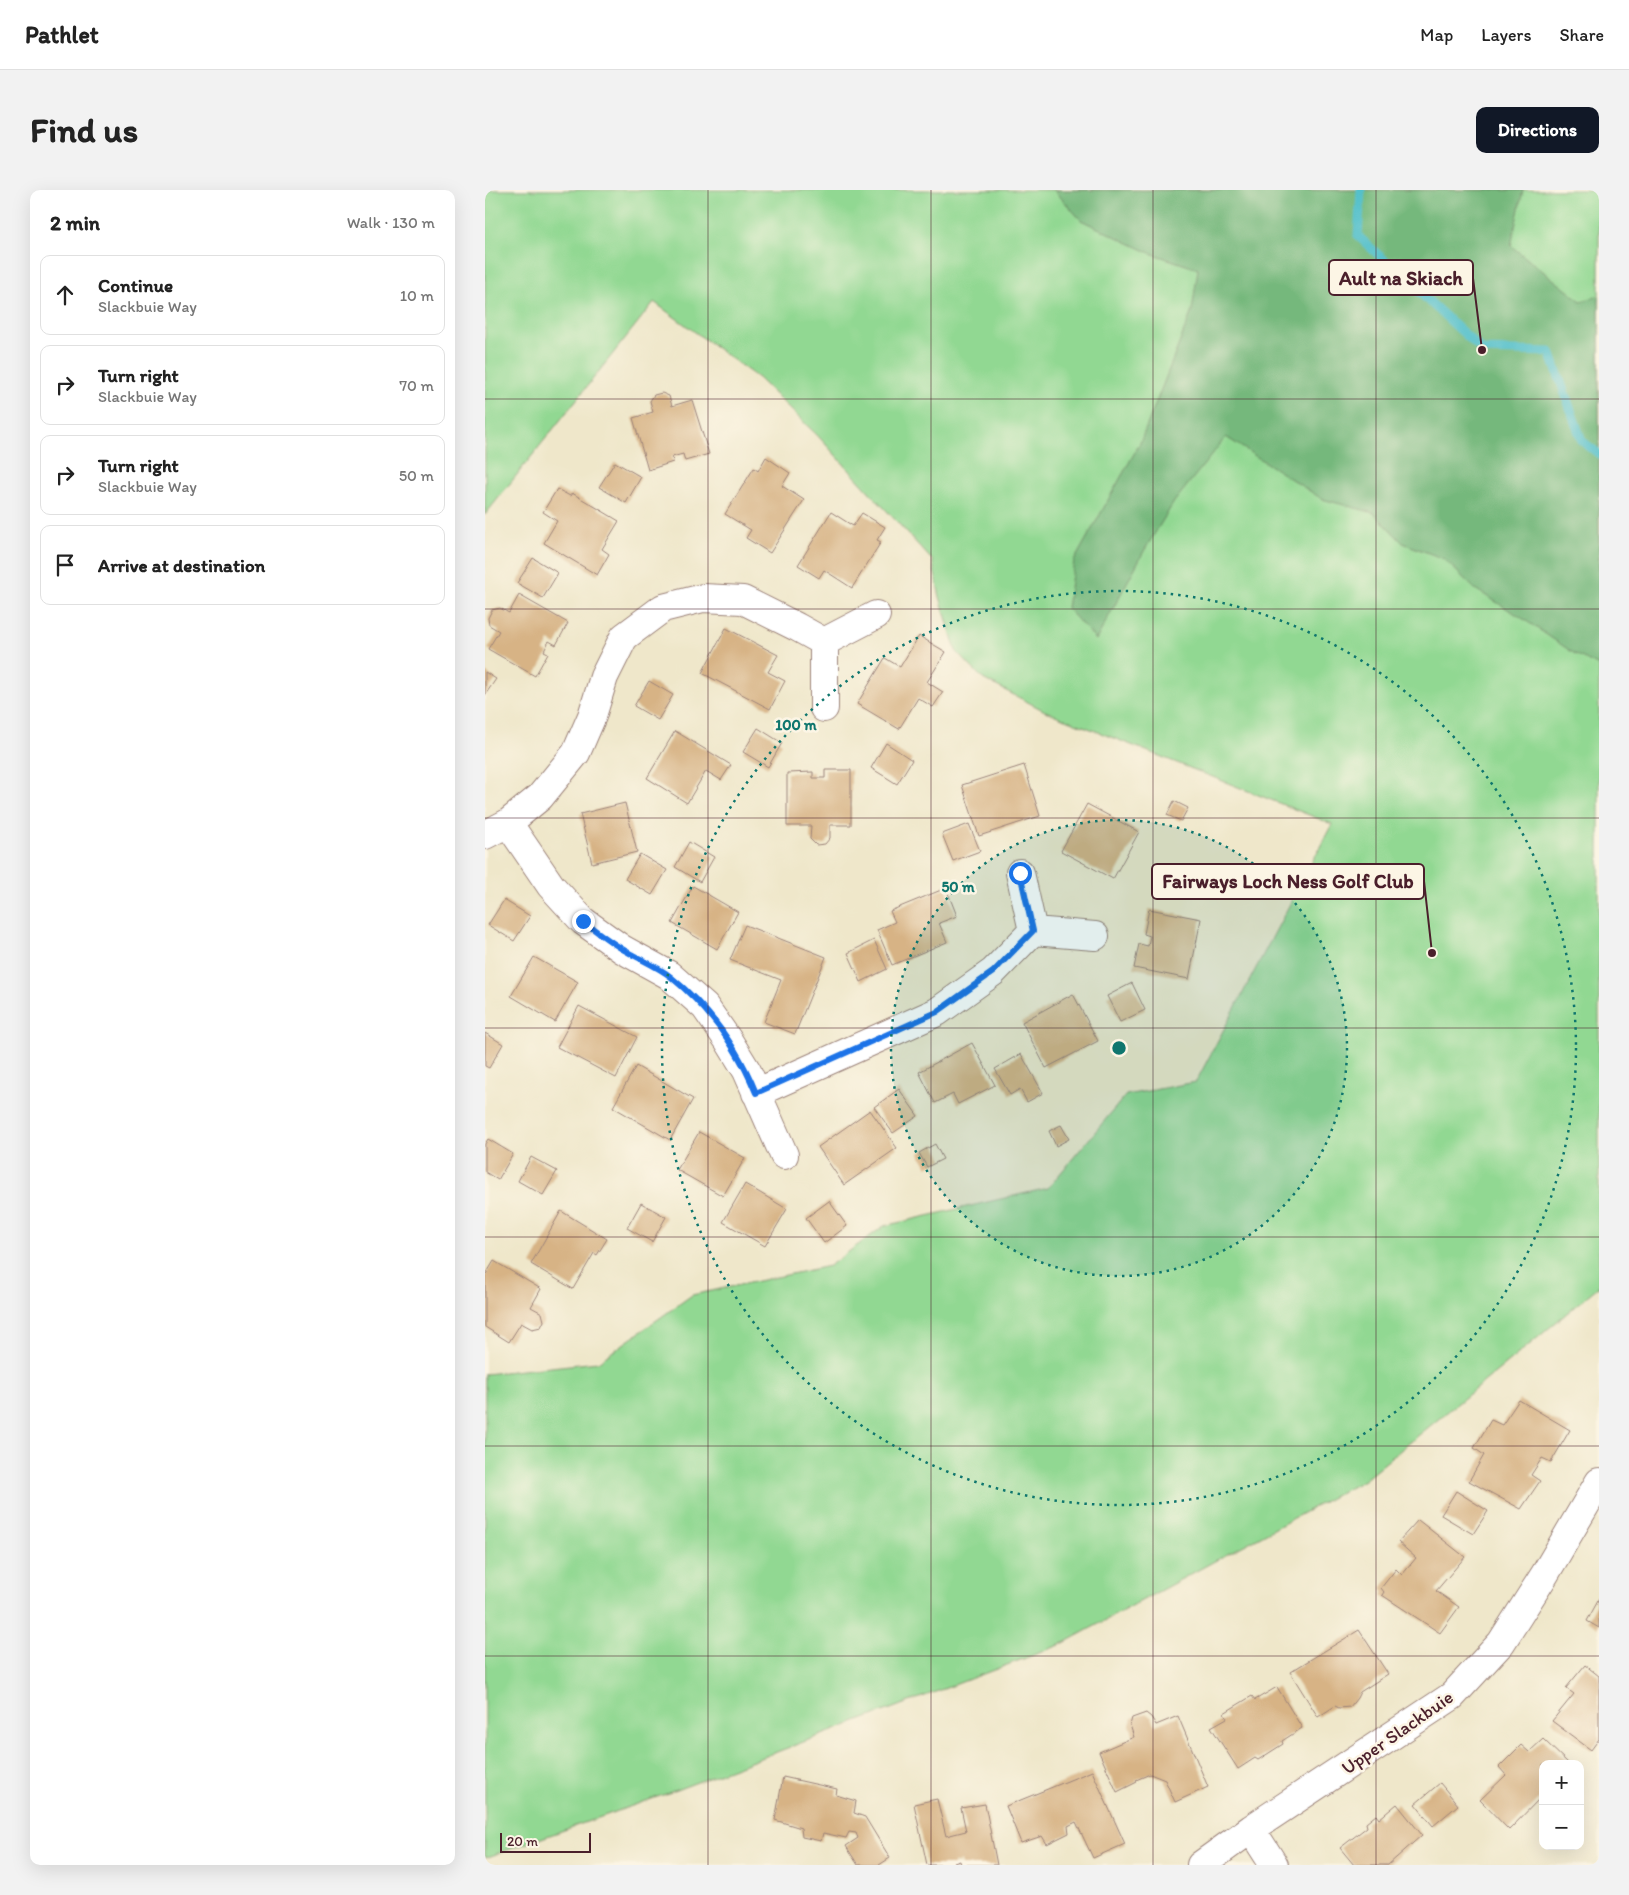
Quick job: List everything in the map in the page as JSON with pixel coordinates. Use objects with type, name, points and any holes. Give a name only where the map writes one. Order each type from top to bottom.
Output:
[{"type":"street","points":[[784,1155],[747,1070],[705,1007],[669,975],[623,949],[583,921],[497,829],[540,797],[576,753],[592,716],[604,677],[624,637],[663,608],[703,598],[743,600],[823,642]]},
{"type":"street","points":[[823,642],[876,615]]},
{"type":"street","points":[[823,642],[824,708]]},
{"type":"street","points":[[1020,873],[1033,931]]},
{"type":"street","points":[[756,1093],[937,1012],[993,972],[1033,931]]},
{"type":"street","points":[[1033,931],[1095,936]]},
{"type":"street","name":"Upper Slackbuie","points":[[1201,1865],[1251,1829],[1452,1696],[1501,1643],[1545,1574],[1599,1482]]},
{"type":"street","points":[[1251,1829],[1274,1865]]},
{"type":"green space","points":[[485,190],[1599,190],[1599,1286],[1364,1480],[1060,1645],[663,1795],[485,1858],[485,1374],[598,1362],[692,1295],[829,1266],[884,1226],[1048,1188],[1126,1095],[1196,1082],[1332,824],[1045,711],[983,679],[956,651],[940,597],[932,560],[818,436],[758,378],[654,302],[485,515]]},
{"type":"green space","points":[[1054,190],[1523,190],[1511,246],[1581,301],[1599,296],[1599,666],[1575,654],[1475,589],[1444,559],[1403,543],[1374,513],[1322,499],[1226,437],[1174,502],[1144,551],[1096,640],[1067,608],[1074,561],[1140,443],[1192,311],[1198,269],[1150,253],[1081,220]]},
{"type":"building","points":[[662,393],[669,396],[672,406],[692,400],[709,454],[685,461],[683,454],[672,457],[673,462],[648,470],[633,418],[653,412],[650,401],[654,395]]},
{"type":"building","points":[[766,457],[790,473],[782,486],[804,500],[770,553],[746,538],[751,530],[725,514],[754,468],[758,471]]},
{"type":"building","points":[[615,462],[641,477],[626,503],[599,487]]},
{"type":"building","points":[[557,489],[570,496],[572,493],[619,521],[602,549],[609,554],[597,575],[544,543],[557,521],[543,512]]},
{"type":"building","points":[[831,512],[853,526],[862,513],[885,527],[877,540],[881,542],[852,588],[824,570],[819,578],[798,565]]},
{"type":"building","points":[[533,558],[558,573],[543,598],[517,583]]},
{"type":"building","points":[[519,595],[568,623],[556,645],[549,641],[544,651],[548,653],[535,676],[488,649],[499,631],[489,625],[488,618],[492,610],[500,608],[509,613]]},
{"type":"building","points":[[726,628],[778,655],[768,672],[785,681],[770,709],[702,673]]},
{"type":"building","points":[[919,636],[946,652],[927,682],[943,692],[933,707],[918,698],[899,729],[857,704],[885,658],[900,667]]},
{"type":"building","points":[[485,672],[496,679],[485,695]]},
{"type":"building","points":[[649,681],[673,695],[658,720],[634,706]]},
{"type":"building","points":[[758,728],[782,743],[768,767],[743,752]]},
{"type":"building","points":[[675,731],[731,765],[721,780],[706,771],[687,803],[647,778]]},
{"type":"building","points":[[886,743],[912,760],[897,784],[871,768]]},
{"type":"building","points":[[1024,765],[1040,816],[979,836],[962,785]]},
{"type":"building","points":[[825,770],[851,770],[851,825],[830,825],[830,838],[825,844],[816,845],[810,839],[811,826],[787,826],[787,773],[813,772],[813,778],[825,778]]},
{"type":"building","points":[[1174,801],[1188,808],[1181,821],[1167,815]]},
{"type":"building","points":[[625,803],[637,852],[592,863],[580,814]]},
{"type":"building","points":[[1087,804],[1139,832],[1113,879],[1061,851]]},
{"type":"building","points":[[969,824],[980,851],[953,861],[942,834]]},
{"type":"building","points":[[689,842],[714,857],[700,882],[675,867]]},
{"type":"building","points":[[640,854],[667,870],[652,895],[625,879]]},
{"type":"building","points":[[693,886],[738,912],[717,949],[672,923]]},
{"type":"building","points":[[946,888],[957,916],[939,923],[947,942],[892,965],[877,930],[895,922],[890,911]]},
{"type":"building","points":[[504,900],[530,916],[514,941],[488,925]]},
{"type":"building","points":[[1149,909],[1201,919],[1189,979],[1134,968],[1139,944],[1148,946],[1150,936],[1144,934]]},
{"type":"building","points":[[745,925],[826,957],[795,1034],[764,1022],[781,980],[730,960]]},
{"type":"building","points":[[874,940],[887,969],[861,982],[848,953]]},
{"type":"building","points":[[534,957],[578,982],[555,1022],[511,996]]},
{"type":"building","points":[[1132,983],[1145,1010],[1120,1022],[1107,996]]},
{"type":"building","points":[[1073,994],[1098,1041],[1046,1068],[1022,1022]]},
{"type":"building","points":[[579,1006],[637,1037],[616,1078],[557,1047]]},
{"type":"building","points":[[485,1033],[503,1044],[489,1068],[485,1066]]},
{"type":"building","points":[[972,1043],[995,1085],[958,1104],[953,1094],[935,1103],[919,1072]]},
{"type":"building","points":[[1021,1054],[1043,1093],[1027,1102],[1020,1089],[1010,1095],[995,1069]]},
{"type":"building","points":[[636,1066],[693,1099],[670,1140],[613,1107]]},
{"type":"building","points":[[899,1089],[918,1116],[893,1133],[874,1107]]},
{"type":"building","points":[[870,1110],[897,1148],[844,1185],[818,1147]]},
{"type":"building","points":[[1061,1125],[1069,1139],[1056,1146],[1049,1131]]},
{"type":"building","points":[[699,1132],[745,1158],[723,1196],[677,1170]]},
{"type":"building","points":[[488,1139],[513,1154],[498,1180],[485,1172],[485,1144]]},
{"type":"building","points":[[935,1144],[943,1159],[927,1167],[919,1153]]},
{"type":"building","points":[[531,1157],[557,1171],[543,1195],[518,1181]]},
{"type":"building","points":[[745,1184],[787,1209],[765,1246],[723,1222]]},
{"type":"building","points":[[829,1201],[847,1226],[824,1243],[806,1218]]},
{"type":"building","points":[[641,1203],[666,1217],[652,1242],[627,1228]]},
{"type":"building","points":[[561,1211],[607,1239],[597,1255],[594,1253],[573,1289],[531,1264]]},
{"type":"building","points":[[494,1261],[541,1289],[531,1307],[542,1313],[544,1321],[541,1327],[532,1329],[521,1323],[509,1342],[485,1327],[485,1276]]},
{"type":"building","points":[[1519,1400],[1570,1430],[1551,1462],[1542,1458],[1531,1475],[1540,1481],[1521,1509],[1469,1481],[1484,1455],[1474,1448],[1491,1420],[1502,1425]]},
{"type":"building","points":[[1456,1491],[1488,1511],[1473,1534],[1441,1515]]},
{"type":"building","points":[[1418,1520],[1465,1557],[1436,1591],[1459,1607],[1440,1633],[1382,1595],[1384,1592],[1381,1588],[1396,1569],[1402,1575],[1416,1558],[1398,1542]]},
{"type":"building","points":[[1599,1599],[1599,1628],[1587,1621]]},
{"type":"building","points":[[1359,1630],[1388,1674],[1360,1692],[1350,1707],[1339,1708],[1335,1706],[1318,1717],[1290,1672]]},
{"type":"building","points":[[1585,1665],[1599,1676],[1599,1739],[1591,1750],[1552,1721],[1574,1694],[1566,1688]]},
{"type":"building","points":[[1277,1687],[1302,1728],[1282,1741],[1283,1744],[1258,1760],[1255,1758],[1238,1769],[1211,1727],[1227,1718],[1224,1713],[1252,1696],[1255,1700]]},
{"type":"building","points":[[1146,1713],[1156,1725],[1178,1716],[1208,1787],[1175,1802],[1165,1780],[1150,1774],[1117,1792],[1099,1752],[1134,1737],[1130,1725],[1132,1718]]},
{"type":"building","points":[[1543,1739],[1565,1760],[1539,1760],[1539,1799],[1509,1830],[1480,1800],[1506,1775],[1499,1767],[1521,1745],[1529,1752]]},
{"type":"building","points":[[1092,1771],[1125,1844],[1093,1858],[1076,1822],[1068,1826],[1069,1833],[1047,1844],[1042,1836],[1021,1843],[1006,1806]]},
{"type":"building","points":[[783,1777],[837,1789],[836,1795],[856,1801],[854,1813],[865,1817],[890,1858],[879,1865],[858,1865],[846,1846],[858,1838],[856,1833],[849,1832],[846,1838],[823,1833],[821,1841],[802,1837],[801,1828],[775,1820]]},
{"type":"building","points":[[1440,1783],[1458,1805],[1433,1826],[1415,1804]]},
{"type":"building","points":[[937,1799],[946,1836],[966,1831],[961,1808],[985,1804],[997,1865],[961,1865],[960,1861],[954,1863],[954,1865],[927,1865],[914,1804]]},
{"type":"building","points":[[1397,1804],[1422,1835],[1388,1865],[1354,1865],[1340,1848],[1367,1827],[1366,1823],[1376,1815],[1379,1819]]},
{"type":"waterway","points":[[1361,190],[1358,236],[1482,350],[1550,352],[1582,441],[1599,454]]},
{"type":"place","name":"Ault na Skiach","points":[[1482,350]]},
{"type":"place","name":"Fairways Loch Ness Golf Club","points":[[1432,953]]},
{"type":"route","points":[[583,921],[623,949],[669,975],[705,1007],[729,1040],[747,1070],[756,1093],[937,1012],[993,972],[1033,931],[1020,873]]}]
